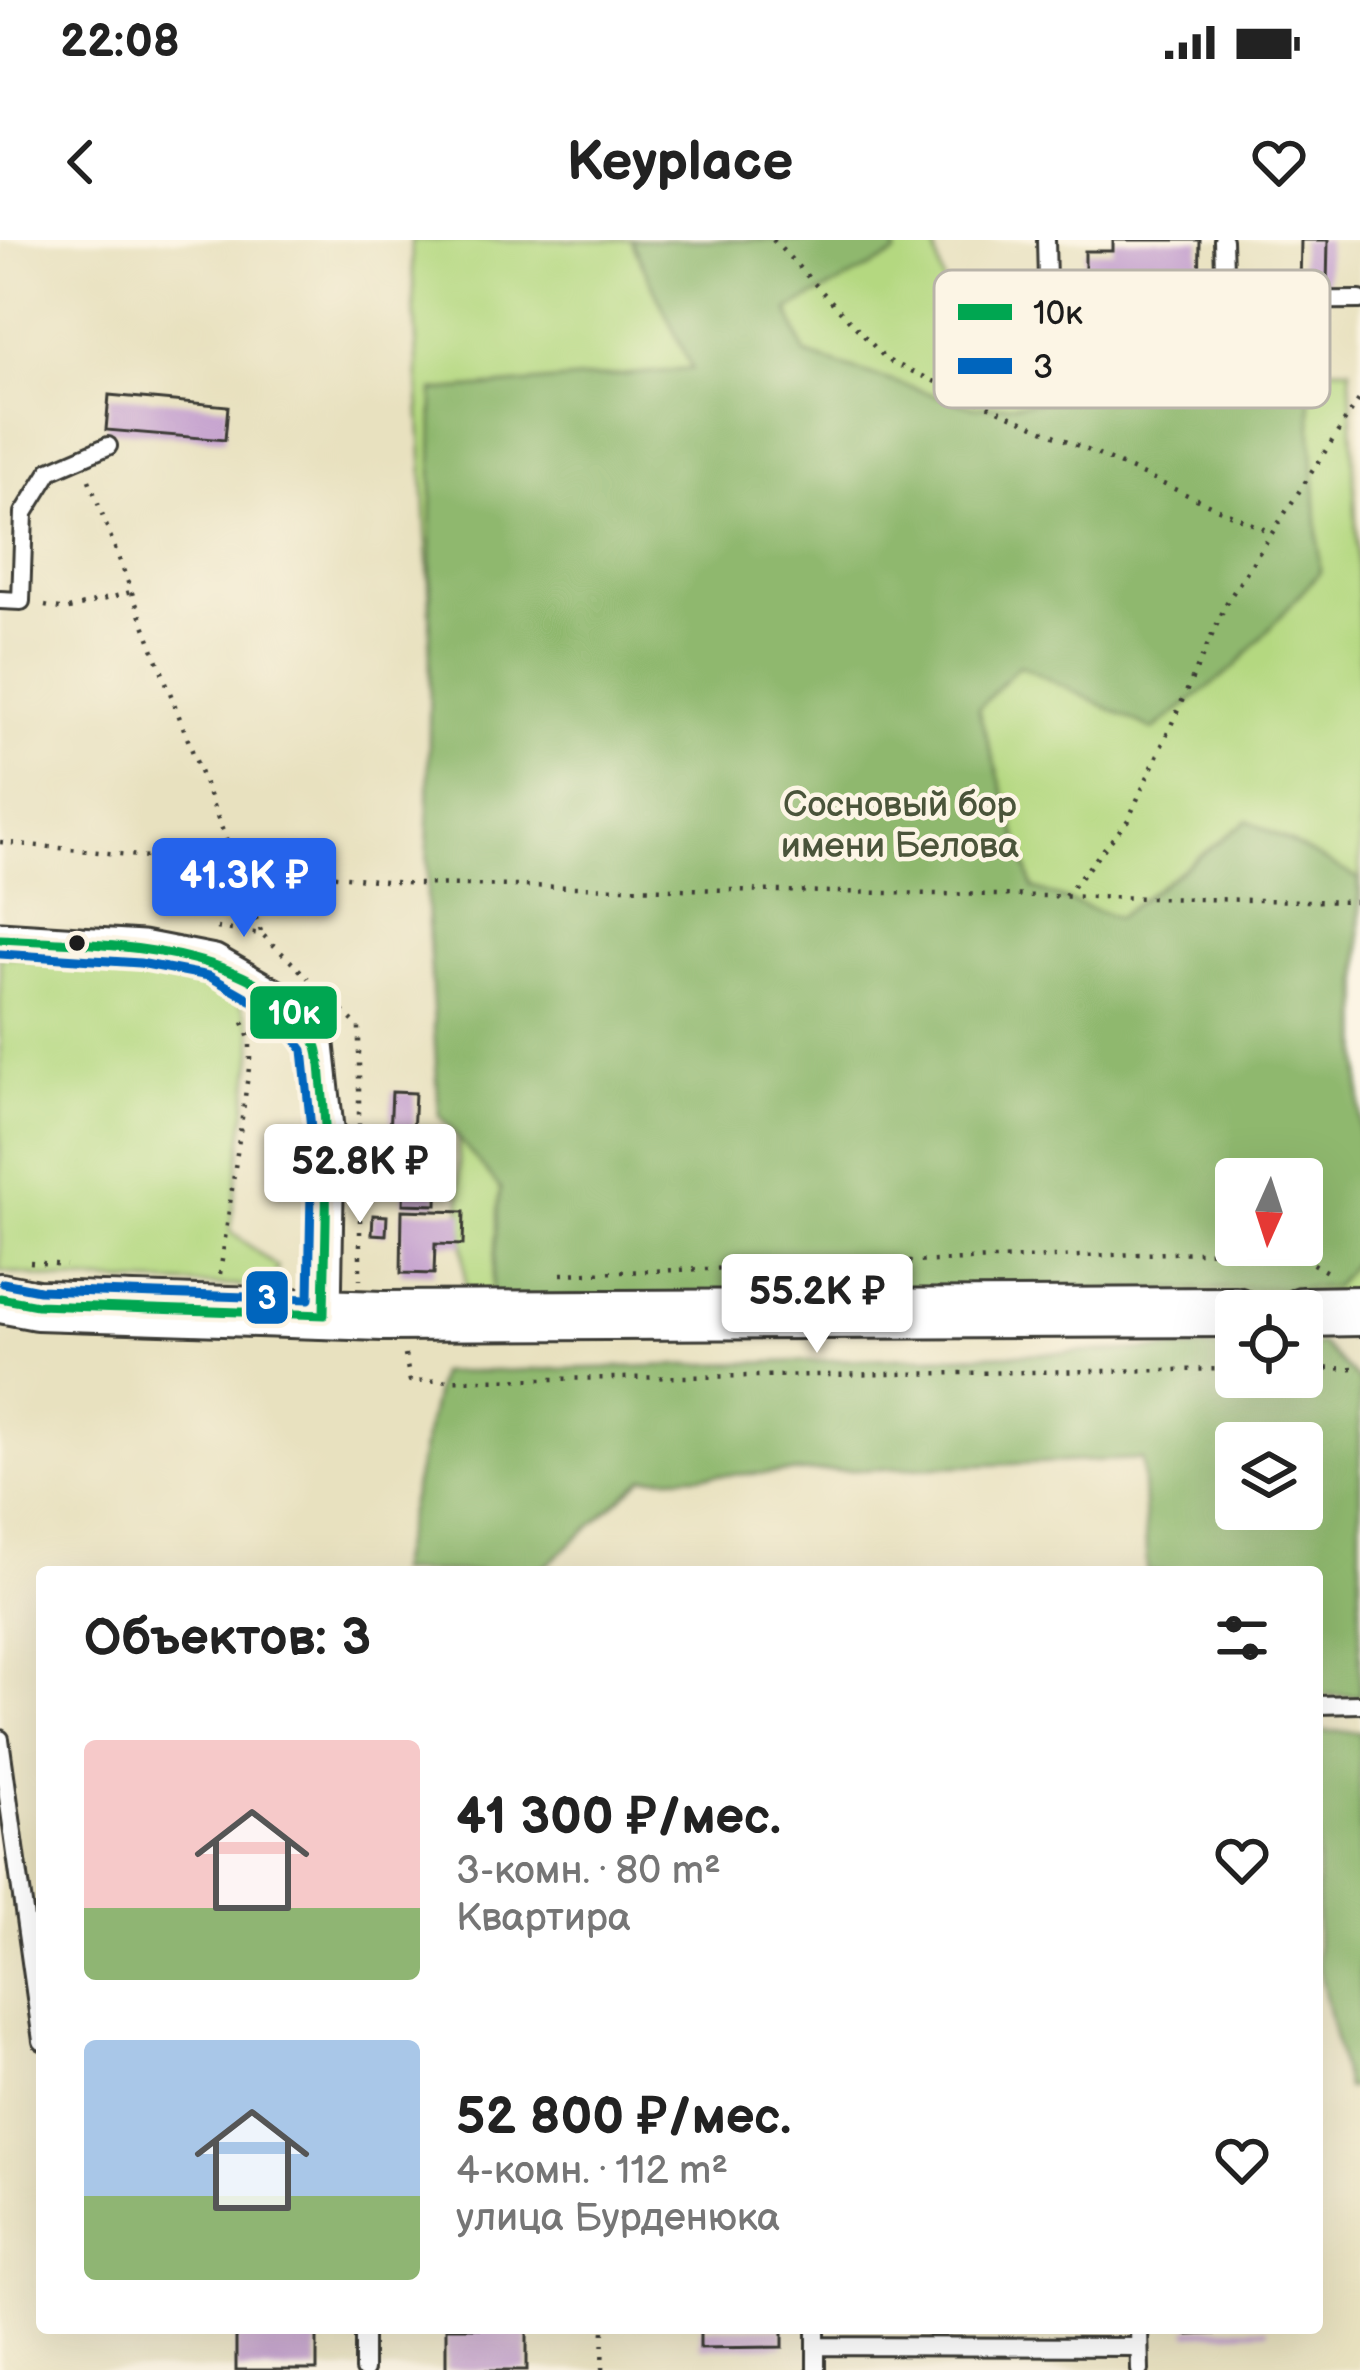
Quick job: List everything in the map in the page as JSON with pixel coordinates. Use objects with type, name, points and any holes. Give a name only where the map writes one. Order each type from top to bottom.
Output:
[{"type":"street","points":[[0,939],[142,948],[214,962],[289,1005],[317,1045],[327,1137],[324,1315]]},
{"type":"street","points":[[0,1298],[38,1305],[398,1316],[1215,1312]]},
{"type":"lane","points":[[1046,240],[1047,270]]},
{"type":"lane","points":[[1223,240],[1224,270]]},
{"type":"lane","points":[[1330,300],[1360,300]]},
{"type":"lane","points":[[0,600],[22,601],[24,513],[50,471],[109,446]]},
{"type":"lane","points":[[1323,1705],[1360,1704]]},
{"type":"lane","points":[[0,1738],[36,1999]]},
{"type":"lane","points":[[364,2334],[364,2370]]},
{"type":"lane","points":[[816,2370],[816,2337],[1139,2337],[1140,2370]]},
{"type":"path","points":[[773,240],[887,360],[934,381]]},
{"type":"path","points":[[1065,896],[1128,820],[1226,602],[1360,398]]},
{"type":"path","points":[[994,408],[1270,532]]},
{"type":"path","points":[[81,458],[262,934]]},
{"type":"path","points":[[22,601],[65,610],[131,592]]},
{"type":"path","points":[[0,842],[416,884],[1360,902]]},
{"type":"path","points":[[220,1274],[250,1061],[250,1041],[232,1004]]},
{"type":"path","points":[[562,1274],[1286,1250],[1351,1296]]},
{"type":"path","points":[[398,1316],[410,1381],[1215,1370]]},
{"type":"path","points":[[1323,1369],[1360,1368]]},
{"type":"path","points":[[604,2334],[604,2370]]},
{"type":"green space","name":"Сосновый бор имени Белова","points":[[411,240],[932,240],[941,270],[934,270],[934,408],[1330,408],[1330,368],[1350,368],[1360,645],[1360,1292],[1215,1290],[1215,1294],[466,1304]]},
{"type":"green space","name":"Сосновый бор имени Белова","points":[[631,240],[894,240],[896,254],[788,310],[805,354],[934,394],[934,408],[1310,408],[1320,572],[1235,667],[1153,730],[1019,665],[978,709],[1033,888],[1117,918],[1248,820],[1359,879],[1360,1255],[1334,1287],[491,1299],[500,1188],[439,1115],[427,903],[433,391],[692,369]]},
{"type":"green space","points":[[0,955],[198,971],[232,994],[251,1027],[253,1054],[230,1231],[278,1268],[269,1287],[62,1280],[0,1271]]},
{"type":"green space","points":[[1323,1345],[1360,1382],[1360,1696],[1323,1695],[1323,1566],[1147,1566],[1142,1459],[644,1478],[544,1566],[397,1566],[439,1373],[1215,1348],[1215,1398],[1323,1398]]},
{"type":"green space","points":[[1323,1731],[1360,1732],[1360,2087],[1346,2088],[1323,1986]]},
{"type":"building","points":[[1113,240],[1200,240],[1200,270],[1085,270],[1085,251],[1113,251]]},
{"type":"building","points":[[1301,240],[1328,240],[1327,270],[1300,270]]},
{"type":"building","points":[[109,395],[228,406],[225,440],[106,430]]},
{"type":"building","points":[[392,1092],[415,1093],[412,1155],[389,1155]]},
{"type":"building","points":[[405,1159],[438,1160],[437,1205],[403,1204]]},
{"type":"building","points":[[402,1210],[464,1212],[463,1245],[435,1244],[434,1274],[401,1273]]},
{"type":"building","points":[[373,1215],[387,1216],[386,1235],[372,1234]]},
{"type":"building","points":[[236,2334],[317,2334],[317,2370],[236,2370]]},
{"type":"building","points":[[446,2334],[527,2334],[527,2370],[446,2370]]},
{"type":"building","points":[[700,2334],[783,2334],[783,2347],[700,2348]]},
{"type":"transit line","name":"10к","points":[[0,939],[175,955],[258,984],[291,1009],[315,1042],[320,1064],[326,1172],[324,1315]]},
{"type":"transit line","name":"3","points":[[0,954],[140,963],[209,976],[279,1016],[303,1050],[312,1138],[309,1299],[39,1290],[3,1283]]},
{"type":"transit line","name":"10к","points":[[0,1298],[37,1305],[324,1315]]}]
